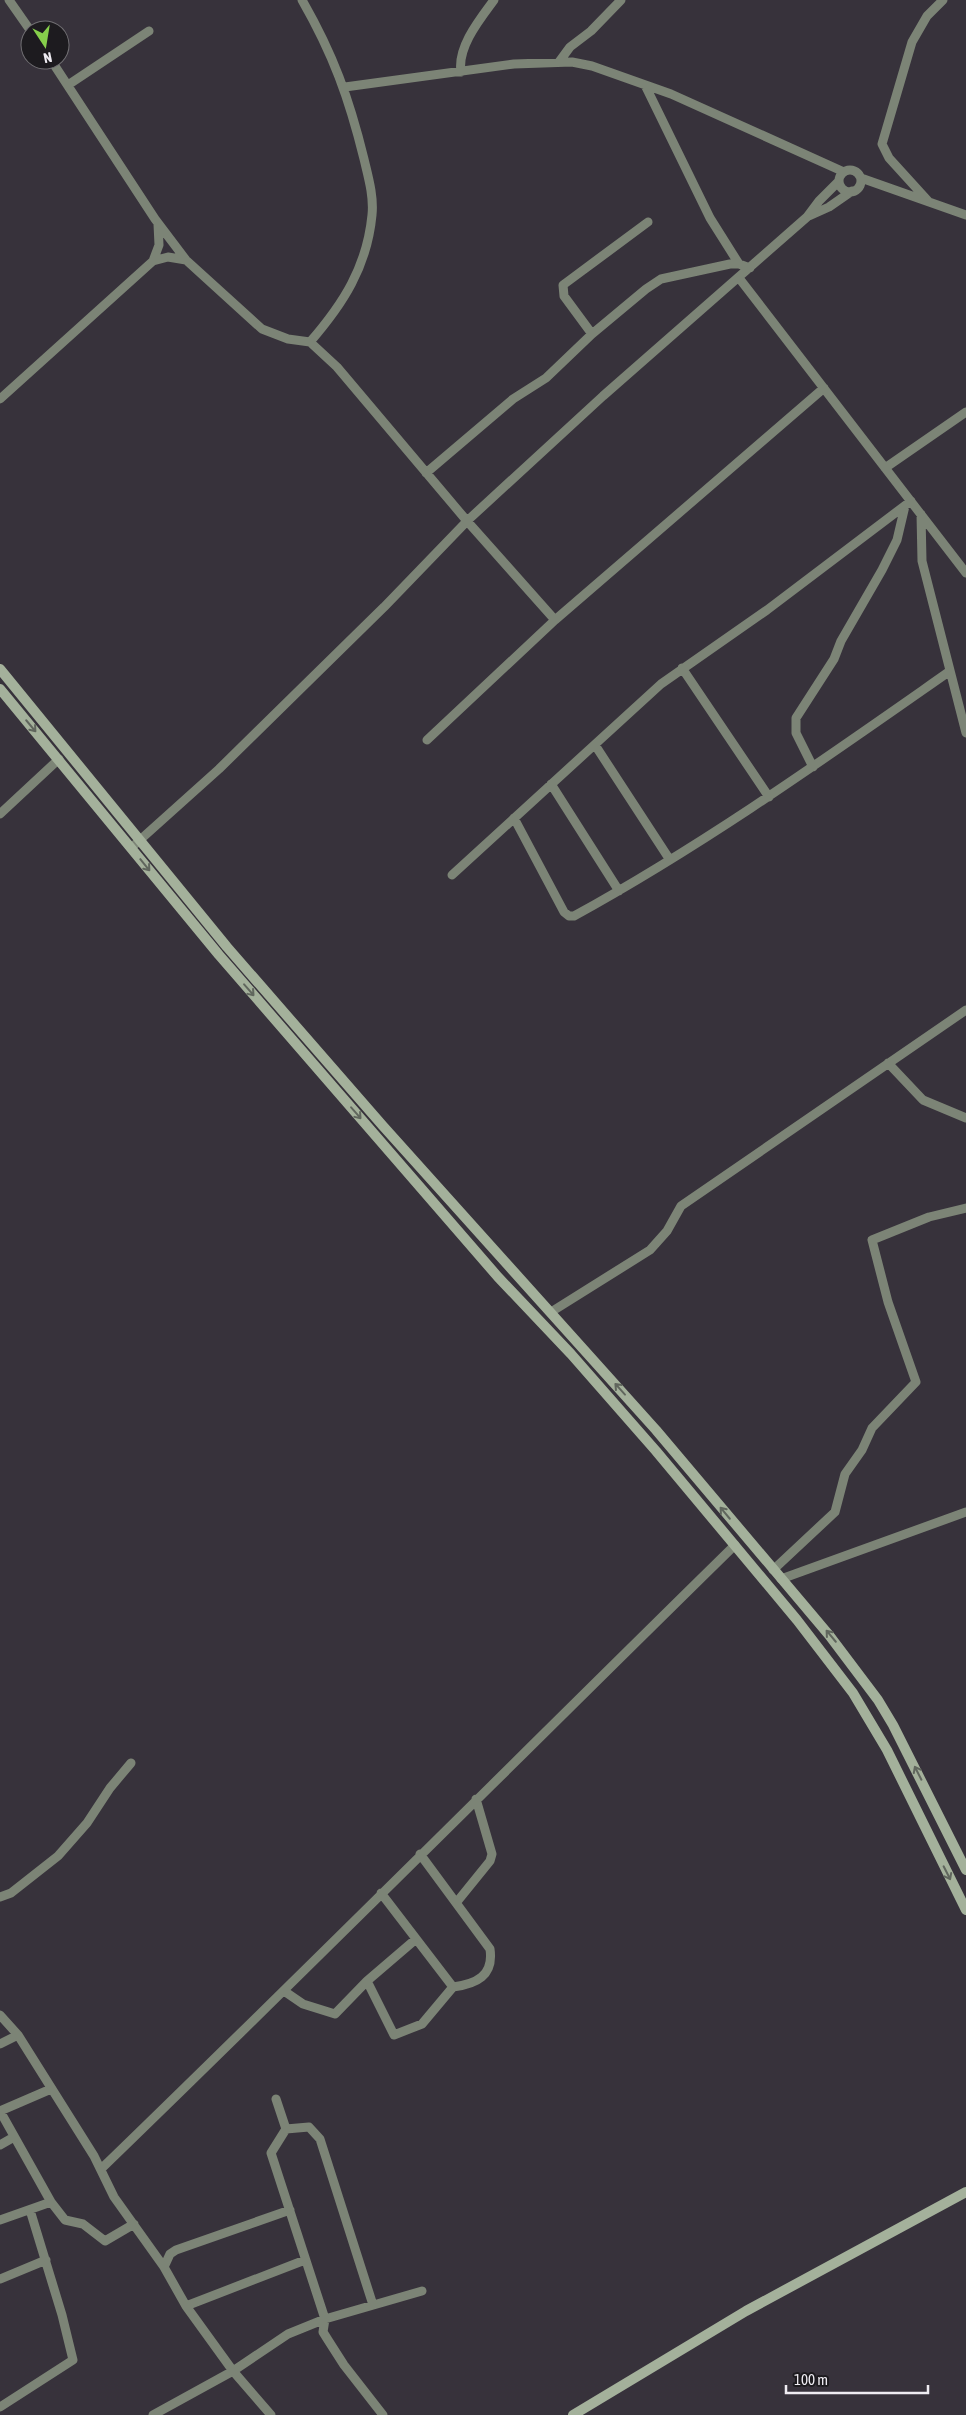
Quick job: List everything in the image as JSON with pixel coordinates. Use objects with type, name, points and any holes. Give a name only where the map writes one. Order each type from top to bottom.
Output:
[{"type":"main road","points":[[0,669],[227,947],[490,1247],[551,1312],[656,1430],[781,1580],[830,1635],[878,1700],[910,1757],[966,1870]]},
{"type":"main road","points":[[0,689],[258,1001],[498,1277],[571,1354],[656,1451],[735,1545],[853,1693],[887,1750],[966,1910]]},
{"type":"main road","points":[[573,2415],[746,2311],[966,2192]]},
{"type":"street","points":[[9,0],[23,20]]},
{"type":"street","points":[[302,0],[321,32],[345,87],[370,184],[372,215],[361,262],[350,291],[310,342]]},
{"type":"street","points":[[461,72],[461,59],[472,31],[494,0]]},
{"type":"street","points":[[559,62],[570,47],[591,31],[622,0]]},
{"type":"street","points":[[929,202],[889,158],[882,144],[912,42],[927,16],[943,0]]},
{"type":"street","points":[[68,85],[149,31]]},
{"type":"street","points":[[345,87],[514,64],[559,62],[592,66],[671,94],[844,172],[854,170],[861,178],[966,215]]},
{"type":"street","points":[[58,70],[158,224],[186,260],[262,329],[288,339],[310,342],[337,367],[467,521],[555,620]]},
{"type":"street","points":[[645,85],[710,218],[739,264]]},
{"type":"street","points":[[131,848],[142,841],[219,770],[384,607],[467,521],[603,396],[807,217],[839,181],[844,172]]},
{"type":"street","points":[[807,217],[829,207],[852,192],[860,185],[861,178]]},
{"type":"street","points":[[839,181],[842,188],[852,192]]},
{"type":"street","points":[[592,334],[564,296],[563,285],[648,222]]},
{"type":"street","points":[[0,399],[152,260],[159,244],[158,224]]},
{"type":"street","points":[[152,260],[168,257],[186,260]]},
{"type":"street","points":[[426,473],[513,399],[546,378],[592,334],[646,289],[661,279],[711,267],[739,264],[750,268]]},
{"type":"street","points":[[739,278],[885,468],[908,504],[921,514],[966,573]]},
{"type":"street","points":[[427,740],[555,620],[824,388]]},
{"type":"street","points":[[885,468],[966,412]]},
{"type":"street","points":[[452,875],[682,668],[766,610],[908,504]]},
{"type":"street","points":[[812,766],[796,733],[796,718],[831,664],[841,641],[882,570],[897,540],[908,504]]},
{"type":"street","points":[[921,514],[922,561],[966,733]]},
{"type":"street","points":[[682,668],[769,796]]},
{"type":"street","points":[[514,818],[564,912],[569,916],[574,916],[619,892],[769,796],[950,671]]},
{"type":"street","points":[[595,745],[670,860]]},
{"type":"street","points":[[0,814],[59,759]]},
{"type":"street","points":[[551,784],[619,892]]},
{"type":"street","points":[[551,1312],[650,1250],[667,1231],[681,1206],[966,1010]]},
{"type":"street","points":[[888,1063],[923,1100],[966,1118]]},
{"type":"street","points":[[773,1570],[835,1512],[845,1474],[862,1450],[872,1428],[916,1382],[888,1302],[872,1240],[929,1217],[966,1208]]},
{"type":"street","points":[[781,1580],[966,1512]]},
{"type":"street","points":[[101,2169],[284,1991],[420,1854],[735,1545]]},
{"type":"street","points":[[0,1897],[11,1893],[58,1856],[87,1823],[110,1788],[131,1763]]},
{"type":"street","points":[[456,1903],[490,1861],[492,1854],[476,1799]]},
{"type":"street","points":[[367,1981],[394,2035],[422,2024],[453,1987],[469,1985],[479,1980],[489,1968],[492,1960],[490,1949],[420,1854]]},
{"type":"street","points":[[381,1893],[453,1987]]},
{"type":"street","points":[[284,1991],[303,2004],[335,2014],[367,1981],[416,1939]]},
{"type":"street","points":[[0,2015],[18,2035],[101,2169],[114,2197],[163,2265],[186,2306],[233,2371],[271,2415]]},
{"type":"street","points":[[0,2044],[18,2035]]},
{"type":"street","points":[[51,2089],[0,2111],[50,2202],[65,2220],[84,2224],[105,2241],[134,2224]]},
{"type":"street","points":[[276,2099],[286,2129]]},
{"type":"street","points":[[373,2306],[320,2139],[309,2127],[286,2129],[271,2152],[325,2319],[323,2332],[344,2364],[383,2415]]},
{"type":"street","points":[[0,2144],[14,2137]]},
{"type":"street","points":[[0,2220],[50,2202]]},
{"type":"street","points":[[0,2407],[73,2360],[46,2260],[30,2210]]},
{"type":"street","points":[[163,2265],[170,2254],[176,2250],[290,2210]]},
{"type":"street","points":[[0,2279],[46,2260]]},
{"type":"street","points":[[186,2306],[306,2260]]},
{"type":"street","points":[[152,2415],[233,2371],[288,2334],[325,2319],[422,2291]]}]
